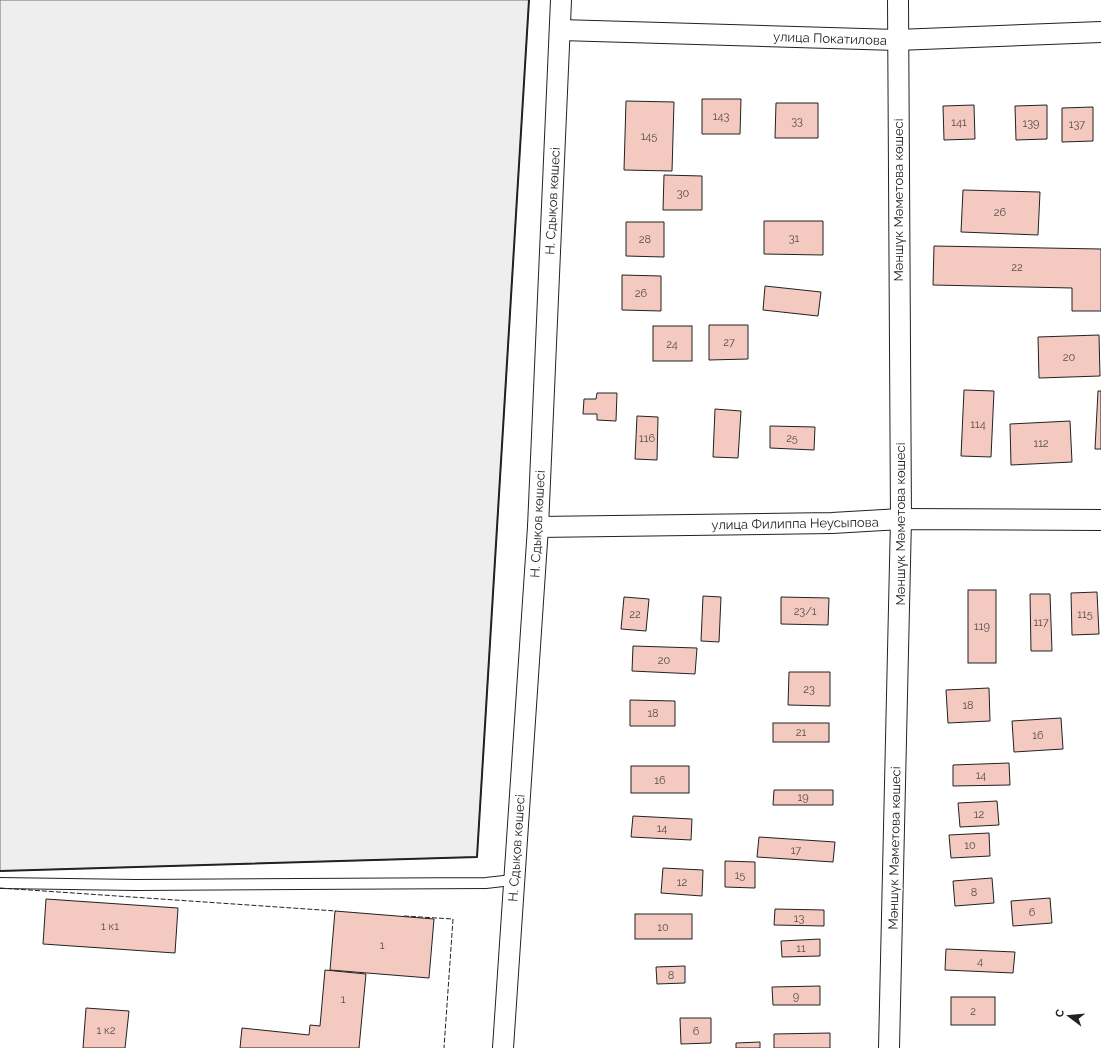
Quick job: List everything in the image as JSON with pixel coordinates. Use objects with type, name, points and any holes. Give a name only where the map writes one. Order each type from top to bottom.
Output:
[{"type":"street","name":"Н. Сдықов көшесі","points":[[503,1048],[513,880],[538,527],[561,0]]},
{"type":"street","name":"Мәншүк Мәметова көшесі","points":[[889,1048],[901,519],[897,40],[898,0]]},
{"type":"street","name":"улица Покатилова","points":[[560,30],[897,40],[1101,32]]},
{"type":"street","name":"улица Филиппа Неусыпова","points":[[538,527],[832,523],[901,519],[1101,520]]},
{"type":"lane","points":[[0,884],[136,885],[486,883],[513,880]]},
{"type":"shaded area","points":[[0,0],[529,0],[477,857],[0,871]]},
{"type":"building","points":[[702,99],[741,99],[740,134],[702,134]]},
{"type":"building","points":[[626,101],[674,102],[672,171],[624,170]]},
{"type":"building","points":[[776,103],[818,103],[818,138],[775,138]]},
{"type":"building","points":[[974,105],[975,139],[944,140],[943,106]]},
{"type":"building","points":[[1047,105],[1047,139],[1016,140],[1015,106]]},
{"type":"building","points":[[1093,107],[1093,141],[1062,142],[1062,108]]},
{"type":"building","points":[[664,175],[702,176],[702,210],[663,210]]},
{"type":"building","points":[[963,190],[1040,192],[1038,235],[961,232]]},
{"type":"building","points":[[764,221],[823,221],[823,255],[764,254]]},
{"type":"building","points":[[626,222],[664,222],[664,257],[626,256]]},
{"type":"building","points":[[934,246],[1101,249],[1101,311],[1072,311],[1072,288],[933,285]]},
{"type":"building","points":[[622,275],[661,276],[661,311],[622,310]]},
{"type":"building","points":[[765,286],[821,292],[818,316],[763,310]]},
{"type":"building","points":[[709,325],[748,325],[748,359],[709,360]]},
{"type":"building","points":[[653,326],[692,326],[692,361],[653,361]]},
{"type":"building","points":[[1099,335],[1100,376],[1039,378],[1038,337]]},
{"type":"building","points":[[964,390],[994,391],[991,457],[961,456]]},
{"type":"building","points":[[1098,391],[1101,391],[1101,449],[1095,449]]},
{"type":"building","points":[[597,393],[617,393],[616,421],[597,420],[597,414],[583,414],[584,399],[596,399]]},
{"type":"building","points":[[715,409],[741,411],[738,458],[713,457]]},
{"type":"building","points":[[637,416],[658,417],[657,460],[635,459]]},
{"type":"building","points":[[1070,421],[1072,462],[1011,465],[1010,424]]},
{"type":"building","points":[[770,426],[815,427],[814,450],[770,448]]},
{"type":"building","points":[[968,590],[996,590],[996,663],[968,663]]},
{"type":"building","points":[[1097,592],[1099,634],[1072,635],[1071,593]]},
{"type":"building","points":[[1030,594],[1050,594],[1052,651],[1031,651]]},
{"type":"building","points":[[703,596],[721,597],[719,642],[701,641]]},
{"type":"building","points":[[624,597],[649,599],[646,631],[621,629]]},
{"type":"building","points":[[781,597],[829,598],[828,625],[781,624]]},
{"type":"building","points":[[633,646],[697,648],[695,674],[632,671]]},
{"type":"building","points":[[789,672],[830,672],[830,706],[788,705]]},
{"type":"building","points":[[989,688],[990,721],[948,723],[946,690]]},
{"type":"building","points":[[630,700],[675,701],[675,726],[630,726]]},
{"type":"building","points":[[1061,718],[1063,749],[1014,752],[1012,721]]},
{"type":"building","points":[[773,723],[829,723],[829,742],[773,742]]},
{"type":"building","points":[[1009,763],[1010,785],[953,786],[953,765]]},
{"type":"building","points":[[631,766],[689,766],[689,793],[631,793]]},
{"type":"building","points":[[774,790],[833,790],[833,805],[773,805]]},
{"type":"building","points":[[997,801],[999,825],[960,827],[958,803]]},
{"type":"building","points":[[633,816],[692,819],[691,840],[631,837]]},
{"type":"building","points":[[989,833],[990,856],[951,858],[949,835]]},
{"type":"building","points":[[759,837],[835,842],[833,862],[757,857]]},
{"type":"building","points":[[725,861],[755,862],[755,888],[725,887]]},
{"type":"building","points":[[663,868],[703,870],[702,896],[661,893]]},
{"type":"building","points":[[992,878],[994,903],[955,906],[953,881]]},
{"type":"building","points":[[1050,898],[1052,923],[1013,926],[1011,901]]},
{"type":"building","points":[[46,899],[178,908],[175,953],[43,944]]},
{"type":"building","points":[[775,909],[824,910],[824,926],[774,925]]},
{"type":"building","points":[[335,911],[434,919],[429,978],[330,970]]},
{"type":"building","points":[[635,914],[692,914],[692,939],[635,939]]},
{"type":"building","points":[[820,939],[820,956],[782,957],[781,941]]},
{"type":"building","points":[[946,949],[1015,952],[1013,973],[945,970]]},
{"type":"building","points":[[685,966],[685,983],[657,984],[656,967]]},
{"type":"building","points":[[325,970],[366,974],[359,1048],[240,1048],[242,1028],[309,1035],[310,1025],[320,1026]]},
{"type":"building","points":[[820,986],[820,1005],[773,1005],[772,987]]},
{"type":"building","points":[[951,997],[995,997],[995,1025],[951,1025]]},
{"type":"building","points":[[86,1008],[129,1011],[125,1048],[83,1048]]},
{"type":"building","points":[[680,1018],[711,1018],[711,1043],[681,1044]]},
{"type":"building","points":[[830,1033],[830,1048],[774,1048],[774,1034]]},
{"type":"building","points":[[760,1042],[760,1048],[736,1048],[736,1043]]},
{"type":"fence","points":[[0,888],[336,911]]},
{"type":"fence","points":[[404,916],[453,919],[444,1048]]},
{"type":"wall","points":[[0,871],[477,857],[529,0]]}]
